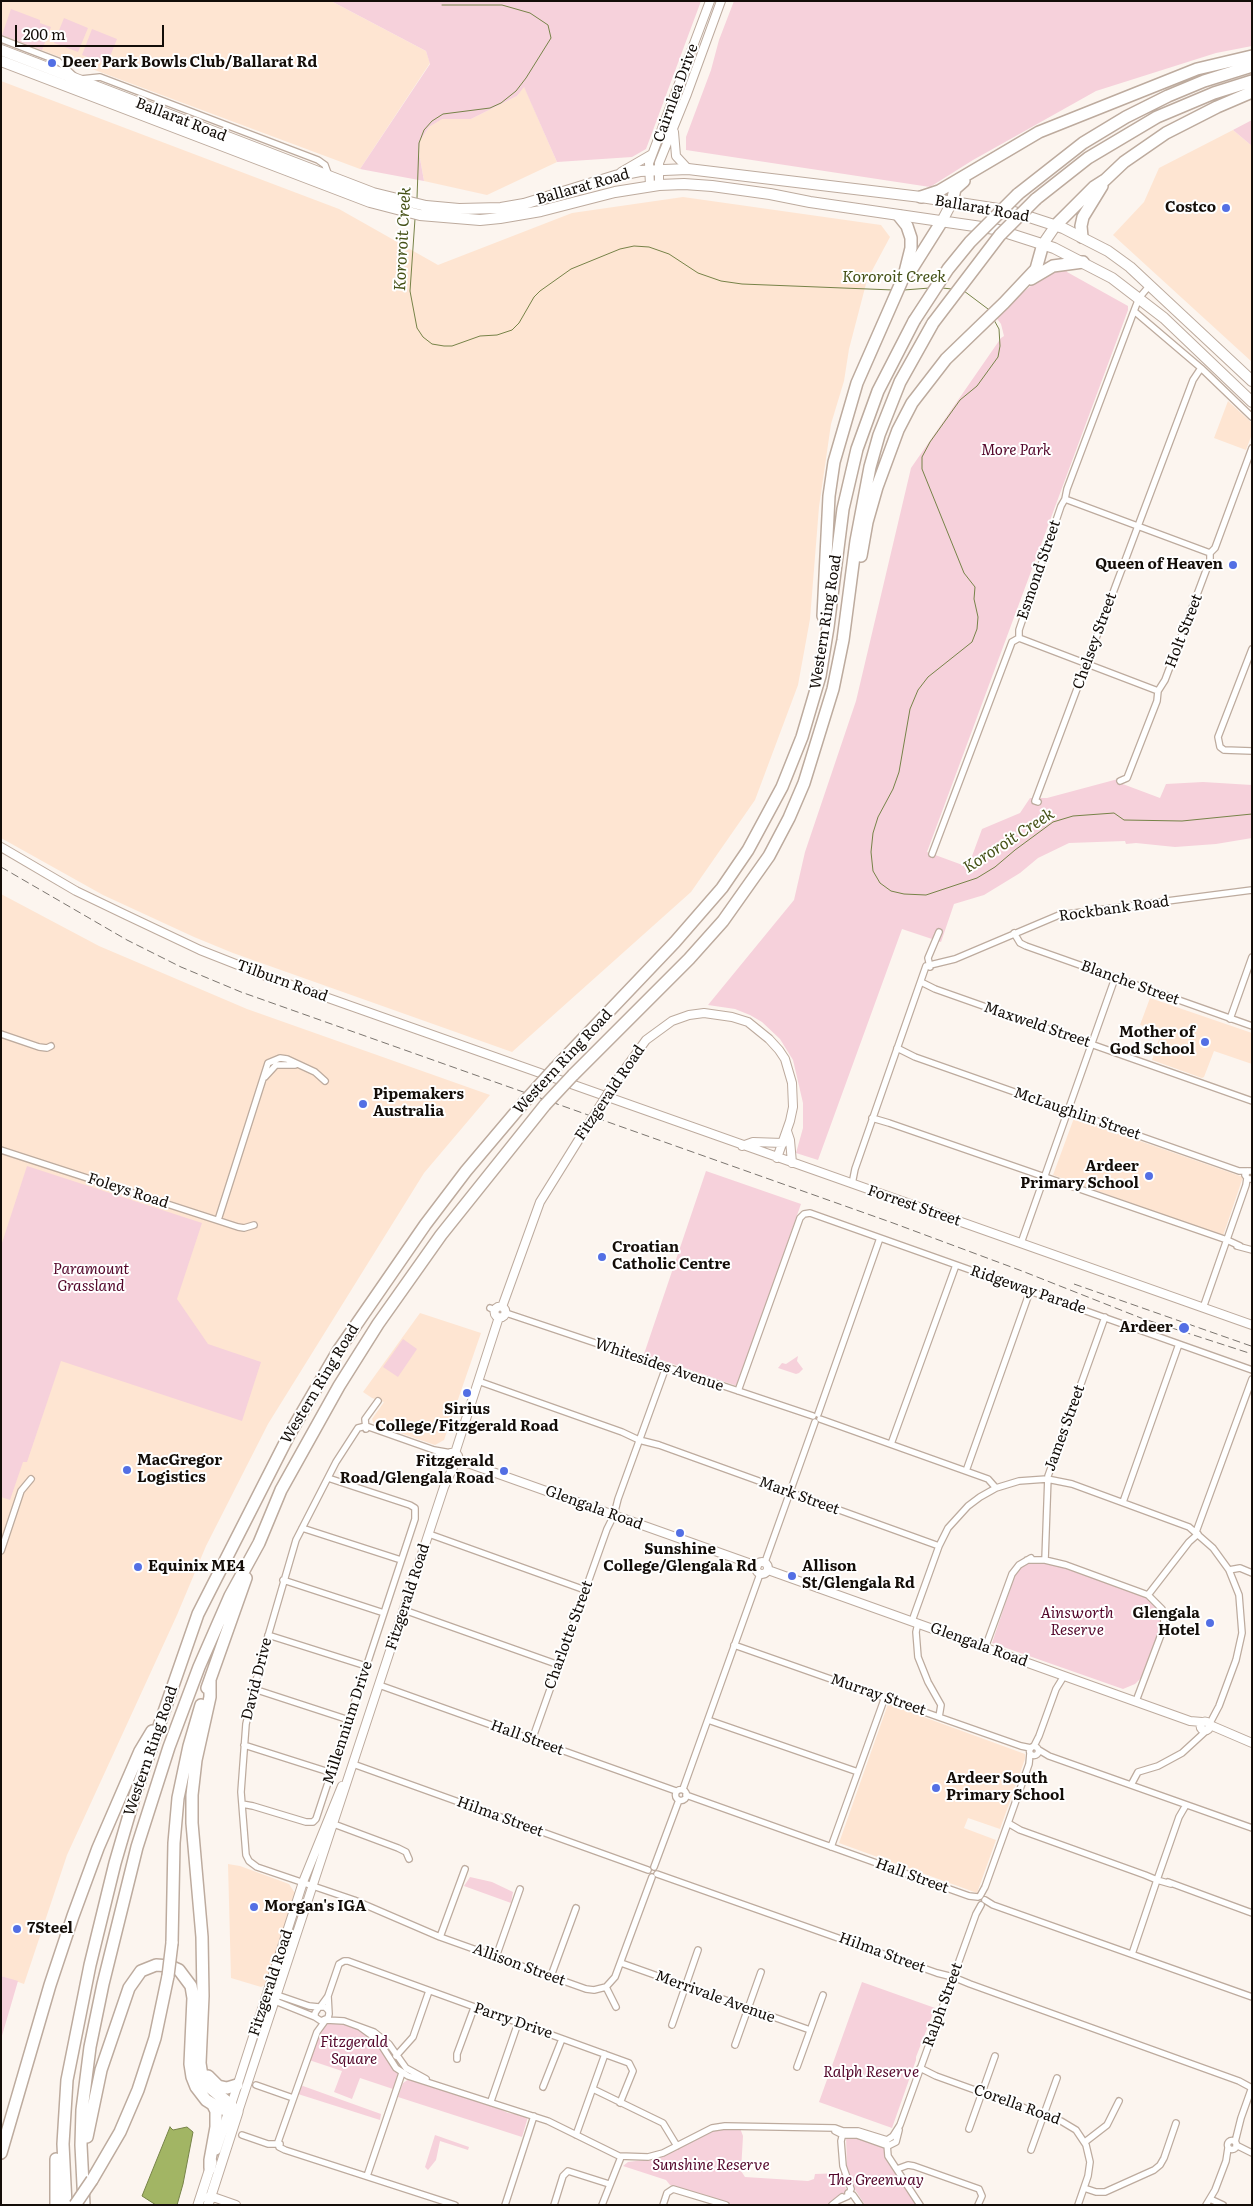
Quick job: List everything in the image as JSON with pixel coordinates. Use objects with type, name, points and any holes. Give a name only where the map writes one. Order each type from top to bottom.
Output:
[{"type":"highway","name":"Ballarat Road","points":[[1,50],[329,176],[392,204]]},
{"type":"highway","points":[[922,197],[939,191],[1039,132],[1197,69],[1252,56]]},
{"type":"highway","points":[[20,68],[21,57]]},
{"type":"highway","name":"Ballarat Road","points":[[1,61],[287,172],[392,204],[480,220],[541,211],[615,192],[655,185],[721,187],[994,230],[1043,244],[1083,262],[1112,278],[1164,318],[1252,402]]},
{"type":"highway","name":"Western Ring Road","points":[[66,2205],[63,2144],[67,2080],[90,1965],[110,1882],[134,1798],[198,1614],[306,1405],[362,1315],[419,1233],[466,1171],[555,1068],[700,915],[748,850],[766,819],[792,763],[809,716],[820,676],[843,509],[857,448],[878,391],[893,358],[943,276],[970,242],[1018,194],[1083,143],[1126,117],[1177,92],[1252,66]]},
{"type":"highway","points":[[47,79],[51,69]]},
{"type":"highway","name":"Western Ring Road","points":[[84,2205],[88,2181],[80,2145],[82,2110],[90,2047],[113,1942],[137,1847],[169,1747],[199,1667],[230,1596],[259,1543],[282,1490],[308,1440],[378,1324],[463,1206],[545,1105],[574,1081],[723,921],[769,856],[789,818],[804,783],[832,689],[842,640],[856,542],[870,467],[879,435],[900,382],[934,323],[1000,235],[1036,199],[1088,158],[1157,117],[1214,93],[1252,81]]},
{"type":"highway","points":[[842,640],[857,585],[868,522],[877,487],[898,430],[912,404],[930,378],[969,335],[1004,303],[1036,269],[1043,244],[1056,226],[1094,187],[1105,180],[1124,162],[1166,133],[1216,106],[1252,92]]},
{"type":"highway","points":[[904,276],[913,267],[942,221],[952,202],[955,189],[981,167]]},
{"type":"highway","name":"Ballarat Road","points":[[438,212],[477,210],[524,204],[615,176],[688,169],[922,197],[1011,211],[1056,226],[1108,251],[1150,285],[1252,380]]},
{"type":"highway","points":[[1082,237],[1081,226],[1086,211],[1105,180]]},
{"type":"highway","points":[[537,200],[541,211]]},
{"type":"highway","points":[[820,676],[829,496],[834,462],[857,383],[904,276],[911,238],[907,226],[899,216]]},
{"type":"highway","points":[[1016,290],[1053,266],[1083,262]]},
{"type":"highway","points":[[1232,362],[1252,375]]},
{"type":"highway","points":[[75,2205],[88,2181],[120,2132],[138,2090],[158,2029],[172,1943],[174,1843],[178,1798],[189,1746],[210,1680],[259,1543]]},
{"type":"highway","points":[[210,1680],[210,1696],[196,1760],[192,1795],[192,1823],[201,1921],[200,2063],[202,2076],[212,2091],[232,2109]]},
{"type":"highway","points":[[1,2153],[50,1985],[73,1916],[98,1848],[140,1751],[162,1715]]},
{"type":"highway","points":[[88,2181],[87,2139],[101,2070],[130,1988],[138,1974],[145,1968],[161,1965],[174,1968],[184,1974],[191,1986],[193,1998],[191,2070],[196,2087],[213,2105],[216,2111],[216,2127],[210,2168]]},
{"type":"highway","points":[[201,2037],[205,2066],[211,2081],[223,2088],[237,2085]]},
{"type":"highway","points":[[56,2205],[56,2144],[67,2080]]},
{"type":"highway","points":[[213,2105],[232,2109]]},
{"type":"main road","name":"Fitzgerald Road","points":[[199,2201],[232,2109]]},
{"type":"main road","name":"Fitzgerald Road","points":[[210,2202],[232,2109]]},
{"type":"street","name":"Cairnlea Drive","points":[[655,185],[653,153],[710,1]]},
{"type":"street","name":"Cairnlea Drive","points":[[654,171],[674,127],[721,1]]},
{"type":"street","points":[[1,39],[58,61],[78,80]]},
{"type":"street","points":[[674,127],[675,152],[679,162],[688,169]]},
{"type":"street","points":[[615,176],[653,153]]},
{"type":"street","name":"Esmond Street","points":[[932,854],[1012,642],[1019,638],[1019,630],[1061,506],[1134,311],[1139,298],[1150,285]]},
{"type":"street","points":[[1134,311],[1201,368],[1252,417]]},
{"type":"street","name":"Chelsey Street","points":[[1038,802],[1035,801],[1086,664],[1193,380],[1201,368]]},
{"type":"street","name":"Holt Street","points":[[1120,781],[1128,778],[1157,701],[1158,691],[1165,680],[1210,560],[1210,553],[1215,548],[1252,448]]},
{"type":"street","points":[[1065,499],[1210,553]]},
{"type":"street","points":[[1019,638],[1158,691]]},
{"type":"street","points":[[1252,649],[1218,737],[1220,747],[1230,751],[1252,751]]},
{"type":"street","name":"Tilburn Road","points":[[1,847],[76,891],[200,950],[266,976],[574,1081]]},
{"type":"street","name":"Rockbank Road","points":[[929,965],[944,965],[1059,915],[1252,890]]},
{"type":"street","points":[[849,1183],[920,983],[929,965],[928,958],[939,932]]},
{"type":"street","name":"Blanche Street","points":[[1014,934],[1020,943],[1026,946],[1252,1026]]},
{"type":"street","points":[[1230,1019],[1252,957]]},
{"type":"street","points":[[1021,1244],[1115,978]]},
{"type":"street","name":"Maxweld Street","points":[[920,983],[1252,1101]]},
{"type":"street","name":"Fitzgerald Road","points":[[232,2109],[276,1998],[317,1886],[353,1764],[478,1381],[498,1311],[540,1202],[612,1087],[646,1040],[666,1025],[688,1015],[704,1013],[732,1017],[748,1022],[770,1039],[785,1060],[792,1083],[793,1107],[777,1158]]},
{"type":"street","points":[[1,1034],[39,1047],[46,1048],[51,1046]]},
{"type":"street","name":"McLaughlin Street","points":[[896,1050],[1249,1175]]},
{"type":"street","points":[[218,1220],[265,1077],[276,1065],[282,1064],[299,1066],[315,1072],[325,1081]]},
{"type":"street","name":"Forrest Street","points":[[574,1081],[742,1146],[1252,1325]]},
{"type":"street","points":[[873,1117],[1252,1250]]},
{"type":"street","points":[[787,1131],[790,1140],[792,1163]]},
{"type":"street","points":[[742,1146],[753,1142],[783,1143]]},
{"type":"street","name":"Foleys Road","points":[[1,1150],[244,1228],[254,1225]]},
{"type":"street","points":[[1203,1308],[1249,1175]]},
{"type":"street","name":"Ridgeway Parade","points":[[738,1391],[804,1214],[810,1214],[880,1238],[1252,1370]]},
{"type":"street","points":[[679,1800],[675,1796],[708,1720],[734,1645],[764,1569],[880,1238]]},
{"type":"street","points":[[891,1444],[956,1265]]},
{"type":"street","points":[[966,1471],[1030,1291]]},
{"type":"street","name":"Whitesides Avenue","points":[[498,1311],[891,1444],[988,1479],[996,1488]]},
{"type":"street","name":"James Street","points":[[1045,1558],[1047,1479],[1105,1317]]},
{"type":"street","points":[[1123,1502],[1180,1344]]},
{"type":"street","name":"Charlotte Street","points":[[532,1740],[666,1367]]},
{"type":"street","points":[[1148,1595],[1189,1542],[1202,1519],[1252,1379]]},
{"type":"street","name":"Mark Street","points":[[478,1381],[939,1546]]},
{"type":"street","points":[[378,1401],[368,1416],[366,1427],[453,1458]]},
{"type":"street","name":"David Drive","points":[[317,1886],[256,1867],[249,1861],[246,1855],[242,1804],[244,1745],[254,1689],[293,1546],[328,1478],[353,1436],[366,1427]]},
{"type":"street","name":"Glengala Road","points":[[453,1458],[757,1566],[760,1562],[764,1569],[1252,1743]]},
{"type":"street","name":"Millennium Drive","points":[[242,1804],[302,1821],[313,1822],[332,1773],[415,1519],[415,1508],[404,1502],[328,1478]]},
{"type":"street","points":[[1,1551],[21,1491],[24,1485],[31,1479]]},
{"type":"street","points":[[937,1716],[940,1702],[928,1682],[918,1657],[915,1622],[939,1546],[958,1515],[980,1497],[996,1488],[1019,1481],[1047,1479],[1072,1484],[1123,1502],[1196,1531],[1218,1553],[1231,1573],[1241,1602],[1242,1633],[1236,1660],[1215,1714],[1197,1740],[1188,1749],[1171,1759],[1138,1772],[1131,1786]]},
{"type":"street","points":[[302,1528],[401,1560]]},
{"type":"street","points":[[428,1534],[585,1590]]},
{"type":"street","points":[[986,1648],[1012,1574],[1019,1565],[1027,1560],[1045,1558],[1148,1595],[1162,1608],[1164,1620],[1156,1650],[1136,1701]]},
{"type":"street","points":[[1231,1573],[1240,1571],[1250,1572]]},
{"type":"street","points":[[283,1580],[384,1614]]},
{"type":"street","points":[[404,1610],[559,1665]]},
{"type":"street","points":[[268,1634],[366,1666]]},
{"type":"street","name":"Murray Street","points":[[734,1645],[1252,1828]]},
{"type":"street","points":[[1034,1751],[1061,1675]]},
{"type":"street","name":"Hall Street","points":[[379,1685],[679,1790]]},
{"type":"street","points":[[254,1689],[349,1720]]},
{"type":"street","points":[[831,1847],[885,1697]]},
{"type":"street","points":[[708,1720],[858,1772]]},
{"type":"street","points":[[244,1745],[332,1773]]},
{"type":"street","name":"Ralph Street","points":[[888,2145],[900,2125],[1034,1751]]},
{"type":"street","name":"Fitzgerald Road","points":[[232,2109],[237,2085],[303,1882],[353,1764]]},
{"type":"street","name":"Hilma Street","points":[[353,1764],[1238,2080],[1252,2087]]},
{"type":"street","points":[[679,1790],[686,1795],[684,1799],[679,1800]]},
{"type":"street","name":"Hall Street","points":[[686,1795],[1252,1997]]},
{"type":"street","points":[[616,2007],[606,1987],[615,1977],[621,1963],[679,1800]]},
{"type":"street","points":[[1131,1954],[1184,1804]]},
{"type":"street","points":[[323,1831],[328,1824],[335,1823],[398,1848],[406,1852],[409,1858]]},
{"type":"street","points":[[1008,1826],[1252,1913]]},
{"type":"street","points":[[332,1832],[345,1828]]},
{"type":"street","points":[[440,1937],[465,1869]]},
{"type":"street","name":"Allison Street","points":[[317,1886],[440,1937],[586,1989],[594,1990],[606,1987]]},
{"type":"street","points":[[496,1957],[520,1889]]},
{"type":"street","points":[[551,1976],[576,1908]]},
{"type":"street","points":[[672,2025],[698,1950]]},
{"type":"street","name":"Parry Drive","points":[[328,1996],[342,1963],[354,1964],[605,2054],[629,2063],[633,2068],[620,2103]]},
{"type":"street","name":"Merrivale Avenue","points":[[621,1963],[810,2030]]},
{"type":"street","points":[[735,2046],[761,1972]]},
{"type":"street","points":[[396,2056],[414,2033],[430,1991]]},
{"type":"street","points":[[267,1994],[316,2018],[344,2021]]},
{"type":"street","points":[[797,2066],[823,1995]]},
{"type":"street","points":[[316,2032],[315,2013],[328,1996]]},
{"type":"street","points":[[280,2144],[293,2098],[316,2032],[329,2011],[328,1996]]},
{"type":"street","points":[[276,1998],[308,2006],[325,2007],[344,2021],[379,2034],[396,2056],[404,2072]]},
{"type":"street","points":[[457,2059],[474,2008]]},
{"type":"street","points":[[491,2101],[518,2023]]},
{"type":"street","points":[[360,2027],[378,2040],[393,2064],[404,2072],[534,2116],[621,2157],[652,2156],[719,2127],[828,2129],[843,2134],[854,2130],[888,2145],[893,2162],[920,2205]]},
{"type":"street","points":[[543,2087],[562,2039]]},
{"type":"street","points":[[388,2055],[392,2050],[406,2044]]},
{"type":"street","points":[[576,2135],[605,2054]]},
{"type":"street","points":[[969,2129],[995,2056]]},
{"type":"street","name":"Corella Road","points":[[920,2070],[1069,2124],[1085,2142]]},
{"type":"street","points":[[367,2176],[398,2084],[404,2072]]},
{"type":"street","points":[[1031,2150],[1057,2078]]},
{"type":"street","name":"Hilma Street","points":[[1238,2080],[1252,2083]]},
{"type":"street","points":[[256,2086],[293,2098]]},
{"type":"street","points":[[1206,2205],[1233,2146],[1252,2087]]},
{"type":"street","points":[[593,2090],[663,2123],[676,2146]]},
{"type":"street","points":[[1078,2205],[1090,2162],[1085,2142],[1107,2124],[1119,2101]]},
{"type":"street","points":[[505,2205],[534,2116]]},
{"type":"street","points":[[1084,2188],[1096,2192],[1105,2192],[1154,2170],[1164,2158],[1176,2123]]},
{"type":"street","points":[[843,2134],[842,2152],[848,2194],[859,2204]]},
{"type":"street","points":[[242,2135],[268,2144],[280,2144],[291,2151],[455,2205]]},
{"type":"street","points":[[1233,2146],[1249,2152]]},
{"type":"street","points":[[602,2205],[621,2157]]},
{"type":"street","points":[[899,2171],[908,2165],[917,2167],[981,2190],[982,2196],[978,2204]]},
{"type":"street","points":[[554,2205],[566,2173],[571,2172],[609,2184]]},
{"type":"street","points":[[663,2205],[667,2193],[673,2189],[725,2205]]},
{"type":"street","points":[[832,2205],[848,2194]]},
{"type":"street","points":[[1210,2199],[1223,2205]]},
{"type":"street","points":[[199,2201],[236,2205]]},
{"type":"shaded area","points":[[1,1],[331,1],[426,51],[430,63],[360,169],[1,35]]},
{"type":"shaded area","points":[[1,81],[339,209],[438,265],[572,213],[683,197],[881,225],[890,237],[867,280],[849,349],[844,381],[831,424],[819,507],[810,619],[798,685],[755,800],[691,892],[512,1052],[233,953],[194,937],[103,895],[1,838]]},
{"type":"shaded area","points":[[524,86],[557,162],[487,195],[424,181],[419,153],[420,141],[429,127],[441,119],[471,119],[517,96]]},
{"type":"shaded area","points":[[1233,130],[1252,146],[1252,362],[1113,235],[1144,202],[1159,168]]},
{"type":"shaded area","points":[[1228,401],[1252,423],[1252,434],[1246,450],[1214,438]]},
{"type":"shaded area","points":[[1,894],[99,946],[247,1009],[490,1095],[424,1173],[268,1424],[206,1546],[177,1615],[67,1855],[24,1984],[1,1976]]},
{"type":"shaded area","name":"Mother of God School","points":[[1150,998],[1252,1033],[1252,1064],[1214,1051],[1202,1078],[1152,1060],[1161,1033],[1140,1025]]},
{"type":"shaded area","name":"Ardeer Primary School","points":[[1074,1118],[1243,1177],[1223,1236],[1053,1175]]},
{"type":"shaded area","points":[[420,1313],[481,1333],[444,1440],[435,1445],[374,1424],[372,1419],[384,1402],[372,1398],[363,1392]]},
{"type":"shaded area","name":"Ardeer South Primary School","points":[[888,1704],[1025,1754],[1025,1759],[1000,1829],[968,1818],[964,1828],[996,1840],[977,1893],[839,1843]]},
{"type":"shaded area","points":[[228,1864],[240,1866],[289,1884],[295,1893],[265,1985],[261,1987],[231,1978]]},
{"type":"shaded area","points":[[170,2127],[173,2130],[187,2127],[193,2132],[177,2205],[156,2205],[142,2196]]},
{"type":"green space","points":[[331,1],[701,1],[646,149],[632,157],[557,162],[524,87],[517,96],[471,119],[442,119],[429,127],[420,141],[419,153],[424,181],[360,169],[430,64],[426,51]]},
{"type":"green space","points":[[734,1],[1252,1],[1252,46],[1216,53],[1096,91],[973,160],[930,187],[686,150],[686,137]]},
{"type":"green space","points":[[11,9],[40,20],[40,23],[51,27],[42,50],[2,35]]},
{"type":"green space","points":[[64,18],[88,28],[78,52],[54,43]]},
{"type":"green space","points":[[92,29],[117,39],[107,64],[82,55]]},
{"type":"green space","points":[[1252,120],[1252,146],[1233,130]]},
{"type":"green space","name":"More Park","points":[[1068,267],[1067,272],[1128,306],[1128,310],[927,852],[968,867],[982,829],[1020,813],[1030,798],[1047,798],[1118,779],[1120,783],[1160,798],[1166,784],[1203,782],[1252,785],[1252,838],[1216,844],[1175,847],[1136,843],[1126,844],[1125,841],[1069,843],[1038,858],[1020,873],[984,895],[954,904],[941,942],[902,929],[818,1160],[796,1153],[803,1128],[803,1103],[793,1060],[780,1039],[762,1022],[750,1015],[735,1009],[708,1005],[794,900],[805,852],[856,701],[911,468],[1004,336],[1001,324],[995,316],[1039,279],[1057,268]]},
{"type":"green space","name":"Paramount Grassland","points":[[27,1166],[202,1223],[177,1299],[208,1344],[261,1362],[242,1421],[61,1361],[27,1462],[23,1462],[10,1500],[1,1497],[1,1246]]},
{"type":"green space","points":[[706,1171],[801,1204],[737,1386],[644,1354]]},
{"type":"green space","points":[[403,1339],[417,1349],[398,1377],[383,1367]]},
{"type":"green space","points":[[798,1356],[797,1361],[803,1369],[799,1373],[796,1374],[778,1368],[782,1363],[786,1364]]},
{"type":"green space","name":"Ainsworth Reserve","points":[[1030,1562],[1047,1562],[1141,1595],[1159,1609],[1161,1626],[1142,1677],[1135,1684],[1123,1689],[992,1643],[1015,1575],[1021,1567]]},
{"type":"green space","points":[[470,1877],[492,1882],[513,1892],[511,1903],[464,1886]]},
{"type":"green space","points":[[1,1976],[18,1981],[1,2039]]},
{"type":"green space","name":"Ralph Reserve","points":[[862,1982],[935,2008],[892,2128],[819,2102]]},
{"type":"green space","name":"Fitzgerald Square","points":[[327,2022],[339,2022],[360,2029],[374,2039],[398,2074],[393,2089],[360,2078],[352,2099],[334,2092],[342,2071],[309,2060],[318,2035]]},
{"type":"green space","points":[[409,2079],[489,2104],[508,2113],[528,2117],[522,2137],[398,2097],[403,2083]]},
{"type":"green space","points":[[303,2086],[381,2114],[380,2120],[298,2094],[300,2087]]},
{"type":"green space","name":"Sunshine Reserve","points":[[740,2128],[743,2136],[741,2171],[745,2177],[808,2181],[814,2179],[815,2174],[842,2173],[846,2188],[844,2194],[828,2205],[734,2205],[670,2185],[666,2180],[623,2166],[628,2162],[659,2158],[715,2130]]},
{"type":"green space","points":[[435,2135],[469,2147],[468,2150],[440,2141],[436,2160],[428,2170],[425,2167]]},
{"type":"green space","name":"The Greenway","points":[[846,2136],[871,2142],[884,2148],[916,2205],[865,2205],[852,2185],[847,2168]]},
{"type":"waterway","name":"Kororoit Creek","points":[[417,198],[419,143],[424,130],[432,121],[443,114],[490,108],[501,103],[516,91],[551,38],[548,25],[530,13],[502,5],[442,5]]},
{"type":"waterway","name":"Kororoit Creek","points":[[415,219],[410,291],[417,328],[423,337],[432,344],[444,346],[452,346],[480,336],[497,335],[512,330],[519,323],[534,297],[571,269],[620,249],[634,246],[649,247],[669,254],[698,273],[721,281],[742,284],[893,290]]},
{"type":"waterway","name":"Kororoit Creek","points":[[904,290],[930,288]]},
{"type":"waterway","name":"Kororoit Creek","points":[[942,288],[952,289]]},
{"type":"waterway","name":"Kororoit Creek","points":[[964,291],[988,309]]},
{"type":"waterway","name":"Kororoit Creek","points":[[994,320],[999,329],[1000,346],[998,357],[977,386],[960,400],[930,442],[922,457],[922,469],[964,573],[975,587],[974,599],[978,617],[977,629],[972,642],[928,677],[918,690],[910,709],[899,772],[893,789],[878,817],[873,833],[871,852],[873,871],[880,883],[891,891],[904,894],[926,895],[977,878],[995,867],[1053,822],[1073,816],[1114,813],[1124,820],[1182,821],[1252,814]]},
{"type":"railway","points":[[1,867],[127,940],[181,967],[241,992],[893,1223],[1141,1318],[1252,1354]]},
{"type":"railway","points":[[1074,1284],[1251,1346]]},
{"type":"place","name":"Deer Park Bowls Club/Ballarat Rd","points":[[52,63]]},
{"type":"place","name":"Costco","points":[[1226,208]]},
{"type":"place","name":"Queen of Heaven","points":[[1233,565]]},
{"type":"place","name":"Mother of God School","points":[[1205,1042]]},
{"type":"place","name":"Pipemakers Australia","points":[[363,1104]]},
{"type":"place","name":"Ardeer Primary School","points":[[1149,1176]]},
{"type":"place","name":"Croatian Catholic Centre","points":[[602,1257]]},
{"type":"place","name":"Ardeer","points":[[1184,1328]]},
{"type":"place","name":"Sirius College/Fitzgerald Road","points":[[467,1393]]},
{"type":"place","name":"MacGregor Logistics","points":[[127,1470]]},
{"type":"place","name":"Fitzgerald Road/Glengala Road","points":[[504,1471]]},
{"type":"place","name":"Sunshine College/Glengala Rd","points":[[680,1533]]},
{"type":"place","name":"Equinix ME4","points":[[138,1567]]},
{"type":"place","name":"Allison St/Glengala Rd","points":[[792,1576]]},
{"type":"place","name":"Glengala Hotel","points":[[1210,1623]]},
{"type":"place","name":"Ardeer South Primary School","points":[[936,1788]]},
{"type":"place","name":"Morgan's IGA","points":[[254,1907]]},
{"type":"place","name":"7Steel","points":[[17,1929]]}]
